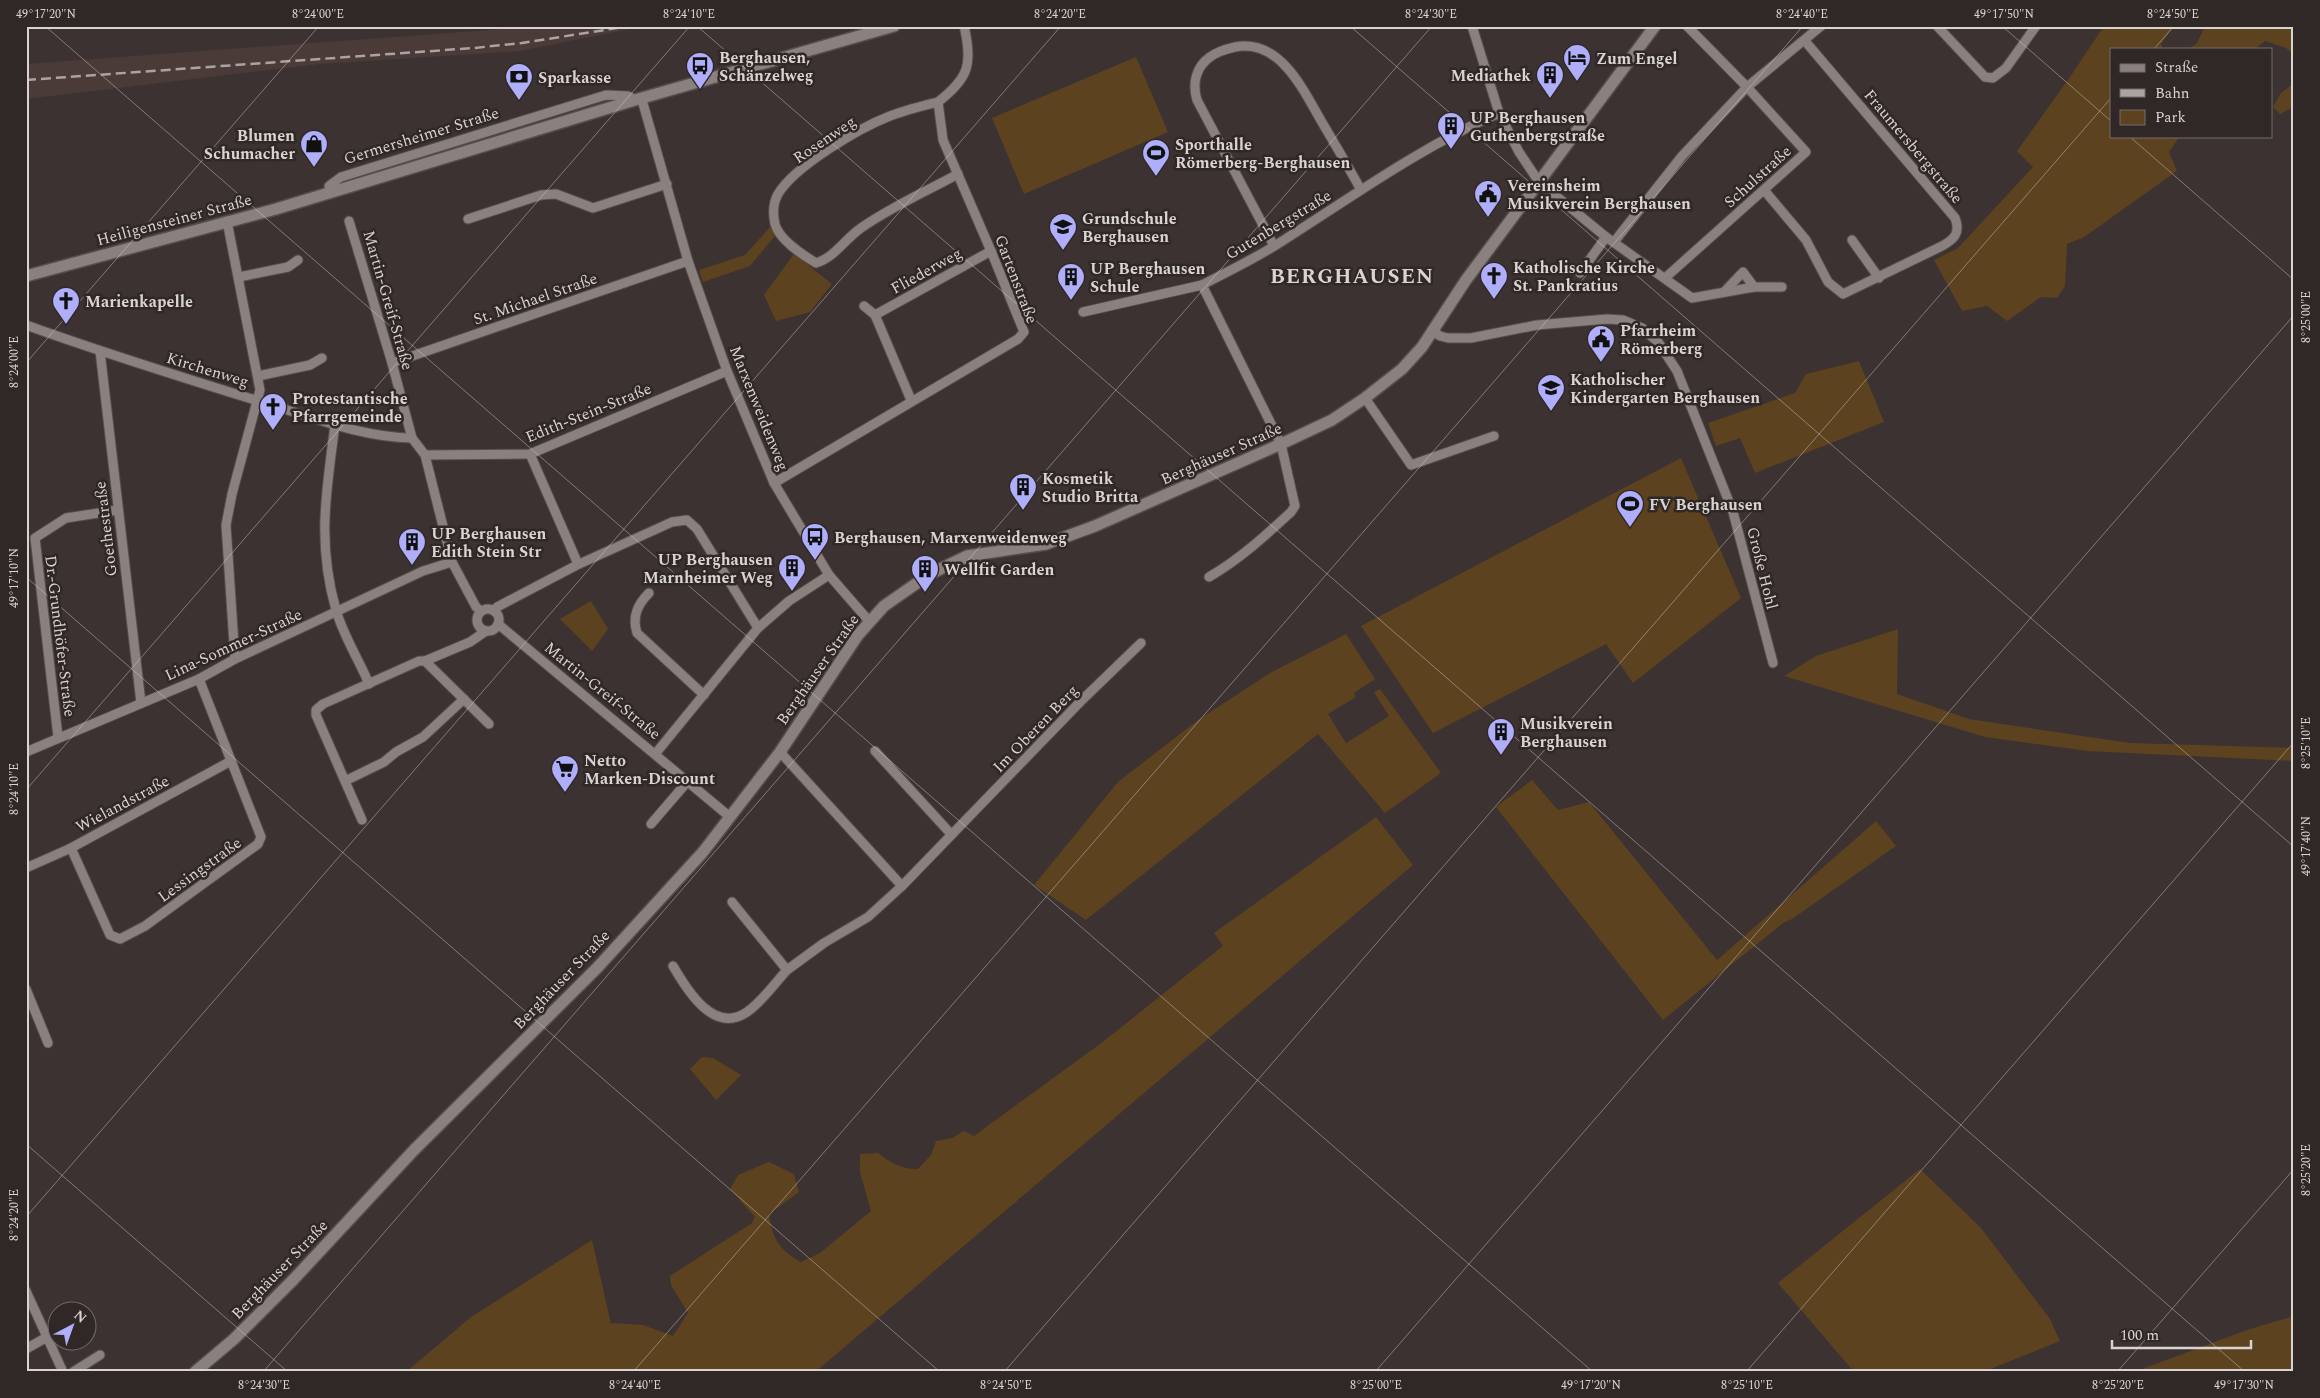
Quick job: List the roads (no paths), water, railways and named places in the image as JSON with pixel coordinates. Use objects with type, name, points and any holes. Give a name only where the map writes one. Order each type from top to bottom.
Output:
[{"type":"street","name":"Germersheimer Straße","points":[[330,192],[894,26]]},
{"type":"street","points":[[938,102],[952,91],[966,73],[970,49],[964,26]]},
{"type":"street","points":[[1472,26],[1499,113],[1519,152],[1539,182],[1610,239],[1692,298],[1754,287],[1782,287]]},
{"type":"street","name":"Berghäuser Straße","points":[[195,1372],[234,1339],[282,1291],[414,1150],[597,968],[703,852],[780,752],[869,621],[890,602],[930,574],[967,556],[1054,541],[1139,508],[1332,420],[1365,398],[1402,369],[1422,347],[1466,280],[1655,26]]},
{"type":"street","name":"Schulstraße","points":[[1665,278],[1806,152],[1747,87],[1687,26]]},
{"type":"street","points":[[1580,273],[1682,156],[1747,87],[1806,41],[1821,26]]},
{"type":"street","points":[[1937,26],[1985,76],[1993,78],[2006,68],[2036,26]]},
{"type":"street","name":"Fraumersbergstraße","points":[[1764,190],[1806,240],[1828,282],[1843,294],[1951,241],[1957,234],[1958,225],[1955,218],[1806,41]]},
{"type":"street","points":[[1274,246],[1196,95],[1195,77],[1204,61],[1216,53],[1240,46],[1253,47],[1277,58],[1298,81],[1361,190]]},
{"type":"street","name":"Marxenweidenweg","points":[[638,100],[667,184],[688,261],[728,371],[774,483],[829,575],[869,621]]},
{"type":"street","name":"Gartenstraße","points":[[774,483],[1018,339],[1024,332],[992,251],[943,140],[938,102]]},
{"type":"street","name":"Rosenweg","points":[[938,102],[890,116],[854,134],[808,164],[778,195],[774,208],[775,225],[780,235],[816,264],[825,260],[859,230],[883,214],[958,174]]},
{"type":"street","name":"Gutenbergstraße","points":[[1083,312],[1202,285],[1274,246],[1361,190],[1479,122],[1499,113]]},
{"type":"street","points":[[468,219],[541,195],[556,194],[593,208],[667,184]]},
{"type":"street","name":"Heiligensteiner Straße","points":[[26,276],[330,192]]},
{"type":"street","name":"Martin-Greif-Straße","points":[[349,220],[392,363],[412,438],[425,455],[452,562],[476,607],[481,611],[478,616],[478,624],[486,630]]},
{"type":"street","points":[[227,222],[260,390],[259,401],[232,494],[226,525],[234,659]]},
{"type":"street","points":[[1852,240],[1879,278]]},
{"type":"street","name":"Fliederweg","points":[[875,315],[992,251]]},
{"type":"street","points":[[239,278],[288,267],[298,260]]},
{"type":"street","name":"St. Michael Straße","points":[[392,363],[688,261]]},
{"type":"street","points":[[1724,292],[1743,272],[1754,287]]},
{"type":"street","points":[[1202,285],[1281,444],[1295,506],[1291,512],[1235,562],[1209,577]]},
{"type":"street","points":[[864,306],[875,315],[912,400]]},
{"type":"street","name":"Große Hohl","points":[[1432,330],[1440,336],[1448,338],[1471,338],[1537,325],[1615,319],[1623,320],[1642,328],[1658,342],[1677,370],[1734,512],[1773,664]]},
{"type":"street","name":"Kirchenweg","points":[[26,325],[100,351],[334,425],[392,437],[412,438]]},
{"type":"street","name":"Goethestraße","points":[[100,351],[141,703]]},
{"type":"street","points":[[258,376],[310,365],[322,358]]},
{"type":"street","name":"Edith-Stein-Straße","points":[[425,455],[530,454],[728,371]]},
{"type":"street","points":[[1365,398],[1411,465],[1494,436]]},
{"type":"street","points":[[334,425],[324,517],[325,560],[337,612],[369,684]]},
{"type":"street","points":[[530,454],[578,564]]},
{"type":"street","name":"Dr.-Grundhöfer-Straße","points":[[58,737],[31,537],[66,518],[118,510]]},
{"type":"street","points":[[494,611],[497,607],[578,564],[672,522],[687,520],[698,529],[758,628]]},
{"type":"street","name":"Lina-Sommer-Straße","points":[[26,752],[199,678],[234,659],[423,571],[452,562]]},
{"type":"street","points":[[656,753],[758,628],[789,600],[829,575]]},
{"type":"street","points":[[649,593],[639,602],[636,612],[634,621],[637,633],[704,695]]},
{"type":"street","points":[[362,820],[316,715],[316,710],[323,704],[419,661],[426,661],[470,642],[486,630],[493,629],[498,624],[498,617],[494,611],[486,609],[481,611]]},
{"type":"street","name":"Martin-Greif-Straße","points":[[498,624],[656,753],[730,817]]},
{"type":"street","name":"Im Oberen Berg","points":[[673,966],[686,989],[704,1008],[723,1018],[738,1018],[749,1012],[787,970],[824,943],[868,917],[902,886],[951,834],[1141,643]]},
{"type":"street","points":[[426,661],[489,724]]},
{"type":"street","name":"Lessingstraße","points":[[71,848],[110,935],[120,939],[145,926],[258,844],[261,837],[199,678]]},
{"type":"street","points":[[345,781],[384,762],[396,752],[423,737],[464,699]]},
{"type":"street","points":[[875,751],[951,834]]},
{"type":"street","points":[[780,752],[902,886]]},
{"type":"street","name":"Wielandstraße","points":[[26,868],[71,848],[231,761]]},
{"type":"street","points":[[651,824],[688,781]]},
{"type":"street","points":[[732,902],[787,970]]},
{"type":"street","points":[[26,989],[28,1001],[48,1043]]},
{"type":"street","points":[[26,1291],[63,1372]]},
{"type":"street","points":[[26,1349],[47,1337]]},
{"type":"street","points":[[73,1372],[100,1355]]},
{"type":"railway","points":[[26,80],[474,48],[522,43],[630,26]]},
{"type":"place","name":"Zum Engel","points":[[1577,82]]},
{"type":"place","name":"Berghausen, Schänzelweg","points":[[700,90]]},
{"type":"place","name":"Mediathek","points":[[1550,99]]},
{"type":"place","name":"Sparkasse","points":[[519,101]]},
{"type":"place","name":"UP Berghausen Guthenbergstraße","points":[[1451,150]]},
{"type":"place","name":"Blumen Schumacher","points":[[314,168]]},
{"type":"place","name":"Sporthalle Römerberg-Berghausen","points":[[1156,177]]},
{"type":"place","name":"Vereinsheim Musikverein Berghausen","points":[[1488,218]]},
{"type":"place","name":"Grundschule Berghausen","points":[[1063,251]]},
{"type":"place","name":"Katholische Kirche St. Pankratius","points":[[1494,300]]},
{"type":"place","name":"UP Berghausen Schule","points":[[1071,301]]},
{"type":"place","name":"Marienkapelle","points":[[66,325]]},
{"type":"place","name":"Pfarrheim Römerberg","points":[[1601,363]]},
{"type":"place","name":"Katholischer Kindergarten Berghausen","points":[[1551,412]]},
{"type":"place","name":"Protestantische Pfarrgemeinde","points":[[273,431]]},
{"type":"place","name":"Kosmetik Studio Britta","points":[[1023,511]]},
{"type":"place","name":"FV Berghausen","points":[[1630,528]]},
{"type":"place","name":"Berghausen, Marxenweidenweg","points":[[815,561]]},
{"type":"place","name":"UP Berghausen Edith Stein Str","points":[[412,566]]},
{"type":"place","name":"UP Berghausen Marnheimer Weg","points":[[792,592]]},
{"type":"place","name":"Wellfit Garden","points":[[925,593]]},
{"type":"place","name":"Musikverein Berghausen","points":[[1501,756]]},
{"type":"place","name":"Netto Marken-Discount","points":[[565,793]]},
{"type":"district","name":"BERGHAUSEN","points":[[1352,276]]}]
